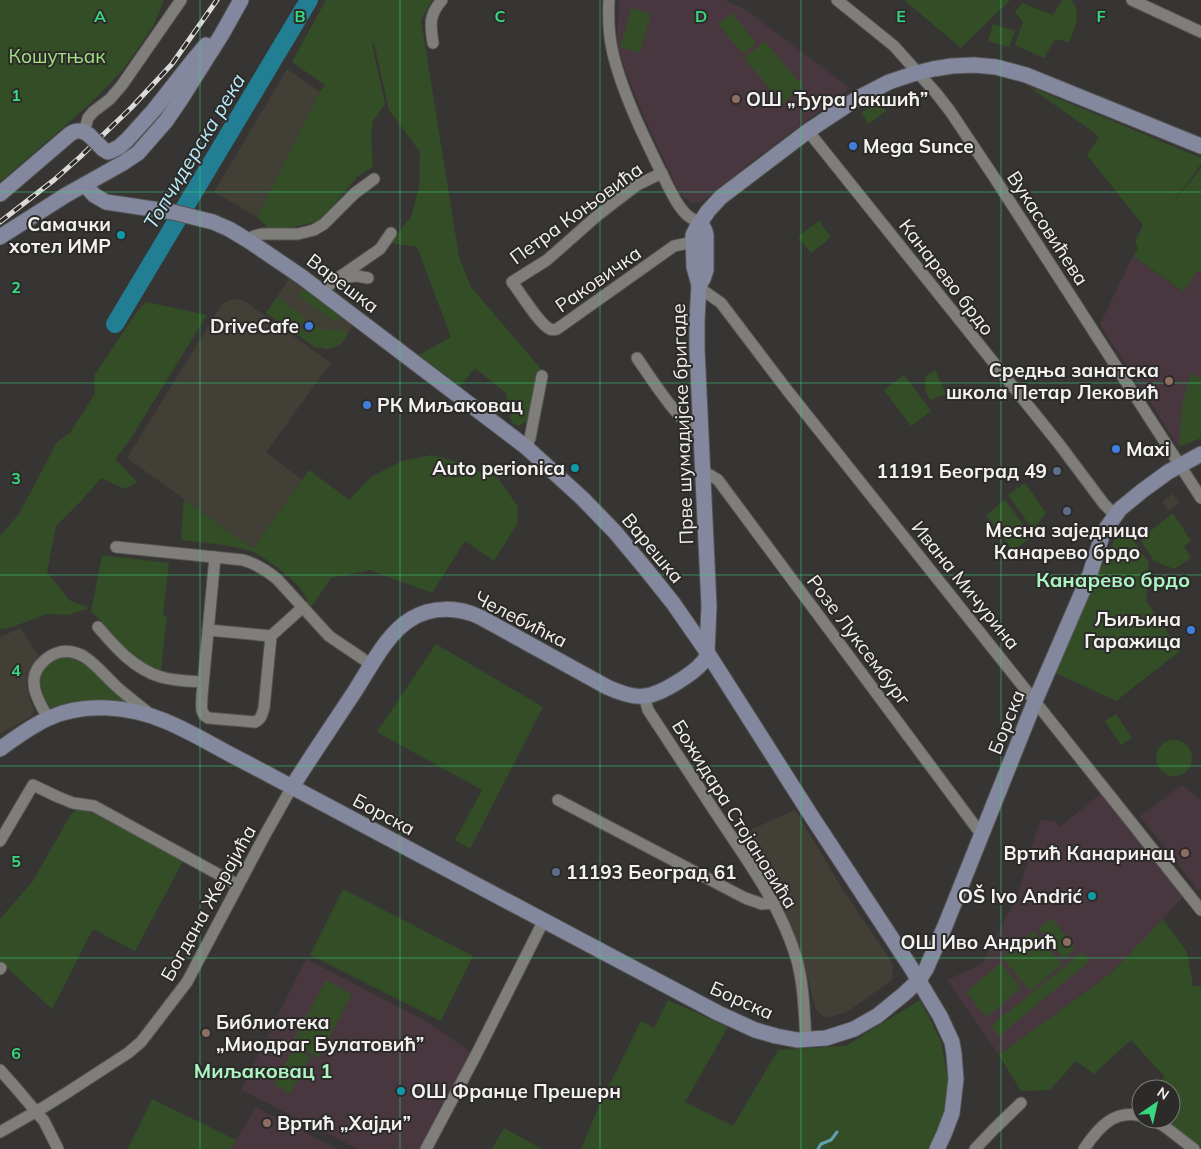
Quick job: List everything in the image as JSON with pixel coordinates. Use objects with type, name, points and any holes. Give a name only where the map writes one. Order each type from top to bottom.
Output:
[{"type":"street","points":[[86,133],[88,118],[110,99],[122,85],[182,0]]},
{"type":"street","points":[[0,237],[138,153],[166,121],[181,99],[241,0]]},
{"type":"street","points":[[433,43],[431,20],[433,12],[442,0]]},
{"type":"street","name":"Петра Коњовића","points":[[609,0],[612,43],[625,90],[662,173],[683,212],[688,217],[700,222]]},
{"type":"street","name":"Вукасовићева","points":[[837,0],[894,46],[919,72],[950,111],[1201,498]]},
{"type":"street","points":[[1132,0],[1201,32]]},
{"type":"street","points":[[0,194],[74,131],[80,130],[86,133],[103,150],[108,152],[119,147],[154,110],[202,49],[222,34]]},
{"type":"street","points":[[700,222],[721,198],[808,130],[871,90],[888,82],[941,67],[986,66],[1006,69],[1037,79],[1201,146]]},
{"type":"street","name":"Канарево брдо","points":[[808,130],[1104,504],[1115,515]]},
{"type":"street","name":"Петра Коњовића","points":[[512,282],[548,260],[598,215],[638,186],[662,173]]},
{"type":"street","name":"Варешка","points":[[249,241],[254,236],[262,234],[298,234],[314,230],[324,224],[355,193],[374,178]]},
{"type":"street","name":"Варешка","points":[[85,185],[94,195],[106,202],[198,218],[220,225],[249,241],[321,291],[526,448],[582,498],[609,526],[645,568],[708,652],[807,809],[919,980],[946,1027],[952,1042],[956,1079],[952,1113],[937,1149]]},
{"type":"street","name":"Прве шумадијске бригаде","points":[[699,287],[706,270],[706,235],[700,222],[694,232],[692,242],[694,267],[699,287],[697,320],[700,433],[709,606],[708,652]]},
{"type":"street","points":[[321,291],[380,249],[391,233]]},
{"type":"street","name":"Раковичка","points":[[512,282],[540,321],[555,330],[674,246],[692,242]]},
{"type":"street","points":[[338,278],[357,276],[368,278]]},
{"type":"street","name":"Ивана Мичурина","points":[[699,287],[721,302],[793,397],[1201,910]]},
{"type":"street","points":[[637,358],[684,421],[700,433]]},
{"type":"street","points":[[526,448],[530,438],[542,376]]},
{"type":"street","name":"Борска","points":[[0,749],[22,733],[48,718],[76,710],[98,708],[153,716],[178,727],[682,994],[755,1030],[797,1040],[826,1038],[854,1029],[877,1016],[891,1006],[919,980],[926,969],[945,926],[1035,701],[1090,574],[1103,533],[1124,505],[1168,472],[1201,454]]},
{"type":"street","name":"Розе Луксембург","points":[[703,474],[710,475],[718,480],[981,834]]},
{"type":"street","points":[[116,547],[243,560],[258,565],[277,578],[329,636],[372,664]]},
{"type":"street","points":[[215,557],[203,682],[201,712],[204,716],[214,719],[256,722],[262,716],[271,636],[303,607]]},
{"type":"street","points":[[683,618],[697,618],[709,606]]},
{"type":"street","name":"Челебићка","points":[[292,787],[394,632],[411,619],[432,610],[457,610],[472,613],[490,621],[615,691],[635,696],[646,696]]},
{"type":"street","points":[[98,627],[125,657],[149,672],[170,679],[203,682]]},
{"type":"street","points":[[208,630],[271,636]]},
{"type":"street","points":[[48,718],[36,696],[34,676],[38,667],[46,659],[57,653],[68,651],[85,656],[116,686],[153,716]]},
{"type":"street","points":[[646,696],[660,692],[696,669],[705,660],[708,652]]},
{"type":"street","name":"Божидара Стојановића","points":[[646,696],[648,710],[774,902],[796,958],[803,992],[806,1040]]},
{"type":"street","points":[[0,841],[33,785],[73,803],[94,806],[238,885]]},
{"type":"street","name":"Богдана Жерајића","points":[[0,1132],[116,1061],[134,1049],[140,1042],[186,982],[292,787]]},
{"type":"street","points":[[558,800],[745,898],[762,904],[774,902]]},
{"type":"street","points":[[426,1149],[544,920]]},
{"type":"street","points":[[0,1070],[37,1111],[58,1149]]},
{"type":"street","points":[[975,1149],[1021,1102]]},
{"type":"street","points":[[1084,1149],[1109,1120],[1131,1114]]},
{"type":"street","points":[[1168,1129],[1194,1149]]},
{"type":"shaded area","name":"ОШ „Ђура Јакшић”","points":[[619,0],[725,0],[746,10],[850,88],[707,198],[700,203],[692,203],[679,192],[629,80],[617,45]]},
{"type":"shaded area","points":[[287,69],[320,92],[257,217],[214,192]]},
{"type":"shaded area","name":"Средња занатска школа Петар Лековић","points":[[1133,256],[1183,292],[1197,270],[1201,273],[1201,438],[1179,447],[1100,324]]},
{"type":"shaded area","points":[[290,277],[354,323],[342,343],[327,349],[315,347],[267,313]]},
{"type":"shaded area","points":[[234,299],[243,300],[331,363],[266,452],[302,480],[253,549],[127,458],[222,304]]},
{"type":"shaded area","points":[[1172,494],[1180,503],[1169,511],[1162,502]]},
{"type":"shaded area","points":[[20,628],[40,658],[29,669],[26,683],[34,710],[31,716],[0,734],[0,637]]},
{"type":"shaded area","name":"Вртић Канаринац","points":[[1182,785],[1201,800],[1201,889],[1199,891],[1140,816]]},
{"type":"shaded area","name":"ОШ Иво Андрић","points":[[1105,790],[1187,892],[1110,974],[999,1055],[947,980],[982,964],[1018,894],[1040,820],[1055,821],[1060,827]]},
{"type":"shaded area","points":[[795,810],[842,888],[893,964],[892,980],[847,1012],[826,1018],[816,1010],[802,956],[777,893],[739,835]]},
{"type":"shaded area","points":[[306,959],[426,1021],[475,1055],[423,1149],[358,1149],[241,1090]]},
{"type":"shaded area","name":"Вртић „Хајди”","points":[[256,1107],[337,1149],[231,1149]]},
{"type":"green space","name":"Кошутњак","points":[[0,0],[164,0],[153,26],[119,74],[92,102],[0,182]]},
{"type":"green space","points":[[326,0],[432,0],[421,20],[459,257],[471,287],[541,369],[531,413],[526,422],[518,426],[511,422],[506,393],[475,368],[460,386],[419,355],[451,337],[417,247],[390,243],[411,217],[419,188],[420,152],[389,110],[374,42],[372,44],[385,104],[373,121],[371,135],[373,167],[358,176],[330,209],[316,222],[288,228],[267,228],[257,217],[325,85],[292,62]]},
{"type":"green space","points":[[904,0],[1010,0],[961,48]]},
{"type":"green space","points":[[1062,0],[1071,0],[1075,5],[1077,16],[1069,42],[1055,39],[1044,58],[1015,45],[1023,22],[1015,12],[1022,3],[1053,15]]},
{"type":"green space","points":[[632,8],[651,14],[640,53],[620,47]]},
{"type":"green space","points":[[732,13],[756,43],[743,54],[718,24]]},
{"type":"green space","points":[[993,24],[1015,31],[1009,47],[988,41]]},
{"type":"green space","points":[[765,41],[803,87],[782,104],[744,58]]},
{"type":"green space","points":[[1028,86],[1201,158],[1201,164],[1171,205],[1201,168],[1201,273],[1197,270],[1184,292],[1133,256],[1138,249],[1135,241],[1143,225],[1087,155],[1099,138],[1095,133]]},
{"type":"green space","points":[[878,101],[886,111],[869,124],[861,113]]},
{"type":"green space","points":[[819,221],[831,237],[811,253],[798,237]]},
{"type":"green space","points":[[306,288],[340,313],[336,320],[331,319],[301,298],[301,291]]},
{"type":"green space","points":[[277,297],[305,318],[299,327],[308,334],[315,325],[327,330],[340,329],[348,334],[342,343],[335,347],[327,349],[315,347],[266,313]]},
{"type":"green space","points":[[146,302],[207,315],[129,441],[115,459],[137,482],[125,489],[101,478],[56,526],[47,572],[69,600],[89,608],[68,615],[47,614],[9,628],[0,629],[0,536],[19,514],[57,442],[70,433],[95,394],[94,376],[136,313]]},
{"type":"green space","points":[[935,370],[946,394],[930,400],[925,389],[925,377]]},
{"type":"green space","points":[[1191,373],[1201,379],[1201,438],[1179,447],[1182,406]]},
{"type":"green space","points":[[904,375],[931,411],[911,426],[884,390]]},
{"type":"green space","points":[[432,455],[454,461],[498,478],[518,507],[517,524],[494,561],[465,541],[432,593],[370,570],[331,578],[310,609],[300,588],[280,570],[257,554],[233,547],[181,540],[184,499],[253,549],[309,470],[349,500],[371,477],[402,461]]},
{"type":"green space","points":[[1025,483],[1046,513],[1033,530],[1008,495]]},
{"type":"green space","points":[[1005,500],[1032,536],[1013,551],[986,515]]},
{"type":"green space","points":[[1173,513],[1191,541],[1184,546],[1191,558],[1174,569],[1154,561],[1141,541]]},
{"type":"green space","points":[[1124,527],[1149,563],[1146,601],[1180,651],[1116,701],[1056,673],[1087,598],[1114,540]]},
{"type":"green space","points":[[102,555],[169,563],[163,615],[167,616],[161,671],[142,662],[120,645],[103,622],[91,612]]},
{"type":"green space","points":[[436,644],[543,707],[470,849],[455,840],[482,790],[377,732]]},
{"type":"green space","points":[[67,656],[85,663],[114,693],[125,701],[124,703],[77,703],[50,708],[43,695],[42,675],[51,662]]},
{"type":"green space","points":[[1116,714],[1132,738],[1121,745],[1105,721]]},
{"type":"green space","points":[[1174,740],[1186,746],[1192,758],[1186,770],[1174,776],[1162,770],[1156,758],[1162,746]]},
{"type":"green space","points":[[77,809],[86,809],[183,861],[135,951],[93,929],[52,1009],[0,961],[0,919],[33,881],[71,814]]},
{"type":"green space","points":[[343,889],[473,956],[441,1021],[310,955]]},
{"type":"green space","points":[[1052,918],[1075,949],[1063,959],[1039,928]]},
{"type":"green space","points":[[1163,919],[1187,952],[1193,986],[1201,986],[1201,1149],[1196,1149],[1172,1129],[1181,1129],[1181,1079],[1163,1079],[1165,1077],[1131,1040],[1094,1074],[1076,1061],[1050,1090],[1021,1091],[999,1055],[1110,974]]},
{"type":"green space","points":[[1034,931],[1062,964],[1030,991],[1002,957]]},
{"type":"green space","points":[[1082,952],[1090,961],[999,1036],[991,1026]]},
{"type":"green space","points":[[1001,963],[1021,988],[986,1017],[966,992]]},
{"type":"green space","points":[[326,980],[352,994],[318,1058],[292,1043]]},
{"type":"green space","points":[[668,1000],[728,1027],[685,1102],[733,1126],[778,1050],[846,1046],[920,1000],[941,1041],[950,1091],[937,1138],[929,1149],[581,1149],[598,1108],[641,1021],[654,1028]]},
{"type":"green space","points":[[294,1048],[310,1057],[290,1094],[274,1084]]},
{"type":"green space","points":[[152,1099],[236,1140],[231,1149],[128,1149]]},
{"type":"green space","points":[[504,1128],[542,1149],[492,1149]]},
{"type":"waterway","name":"Топчидерска река","points":[[115,324],[309,0]]},
{"type":"waterway","points":[[818,1149],[821,1144],[831,1140],[837,1132]]},
{"type":"railway","points":[[0,222],[54,180],[132,107],[172,64],[217,0]]},
{"type":"place","name":"ОШ „Ђура Јакшић”","points":[[736,99]]},
{"type":"place","name":"Mega Sunce","points":[[853,146]]},
{"type":"place","name":"Самачки хотел ИМР","points":[[121,235]]},
{"type":"place","name":"DriveCafe","points":[[309,326]]},
{"type":"place","name":"Средња занатска школа Петар Лековић","points":[[1169,381]]},
{"type":"place","name":"РК Миљаковац","points":[[367,405]]},
{"type":"place","name":"Maxi","points":[[1116,449]]},
{"type":"place","name":"Auto perionica","points":[[575,468]]},
{"type":"place","name":"11191 Београд 49","points":[[1057,471]]},
{"type":"place","name":"Месна заједница Канарево брдо","points":[[1067,511]]},
{"type":"place","name":"Љиљина Гаражица","points":[[1191,630]]},
{"type":"place","name":"Вртић Канаринац","points":[[1185,853]]},
{"type":"place","name":"11193 Београд 61","points":[[556,872]]},
{"type":"place","name":"OŠ Ivo Andrić","points":[[1092,896]]},
{"type":"place","name":"ОШ Иво Андрић","points":[[1067,942]]},
{"type":"place","name":"Библиотека „Миодраг Булатовић”","points":[[206,1033]]},
{"type":"place","name":"ОШ Франце Прешерн","points":[[401,1091]]},
{"type":"place","name":"Вртић „Хајди”","points":[[267,1123]]},
{"type":"district","name":"Канарево брдо","points":[[1113,579]]},
{"type":"district","name":"Миљаковац 1","points":[[263,1070]]}]
